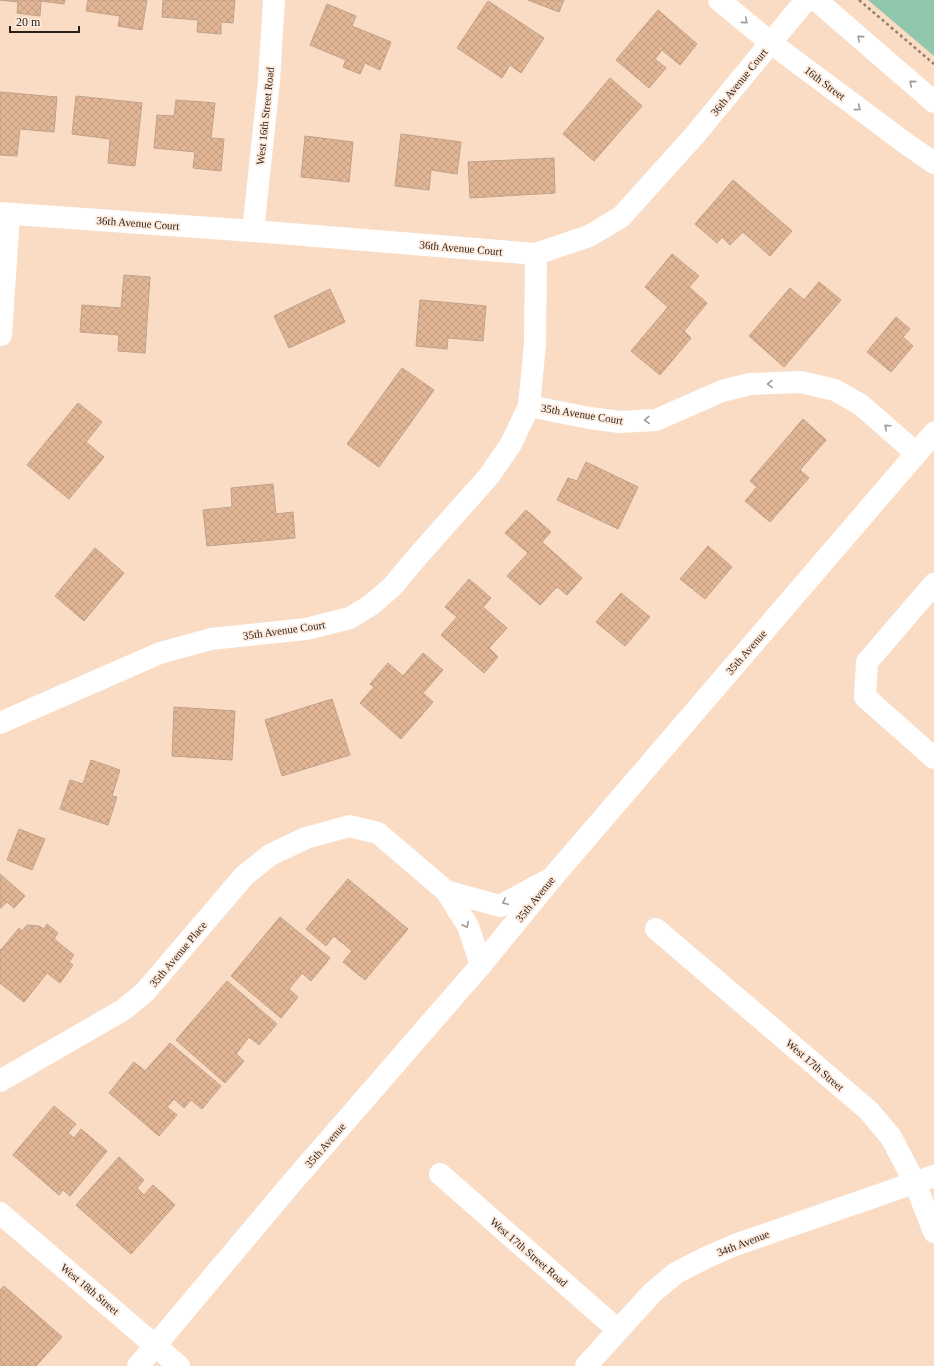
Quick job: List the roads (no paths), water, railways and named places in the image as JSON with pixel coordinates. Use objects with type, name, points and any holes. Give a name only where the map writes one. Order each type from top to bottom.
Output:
[{"type":"street","name":"West 16th Street Road","points":[[253,231],[269,81],[274,0]]},
{"type":"street","name":"16th Street","points":[[719,0],[771,42],[934,163]]},
{"type":"street","name":"36th Avenue Court","points":[[4,214],[253,231],[536,254],[589,236],[621,217],[694,136],[806,0]]},
{"type":"street","points":[[816,0],[934,102]]},
{"type":"street","points":[[1,335],[4,214]]},
{"type":"street","name":"35th Avenue Court","points":[[0,723],[160,653],[211,639],[306,630],[350,618],[370,605],[392,587],[489,476],[511,444],[529,406],[535,344],[536,254]]},
{"type":"street","name":"35th Avenue Court","points":[[529,406],[589,418],[620,422],[656,420],[722,391],[750,384],[801,382],[835,390],[861,405],[916,453]]},
{"type":"street","name":"35th Avenue","points":[[138,1366],[290,1184],[481,966],[552,878],[934,433]]},
{"type":"street","points":[[934,584],[867,662],[866,697],[934,758]]},
{"type":"street","name":"35th Avenue Place","points":[[0,1081],[123,1010],[145,992],[244,876],[270,855],[306,838],[349,826],[378,833],[446,891]]},
{"type":"street","points":[[446,891],[500,906],[552,878]]},
{"type":"street","points":[[446,891],[468,926],[481,966]]},
{"type":"street","name":"West 17th Street","points":[[656,929],[868,1110],[924,1179],[934,1232]]},
{"type":"street","name":"West 17th Street Road","points":[[440,1174],[618,1330]]},
{"type":"street","name":"34th Avenue","points":[[586,1366],[652,1293],[676,1274],[705,1258],[735,1245],[924,1179]]},
{"type":"street","name":"West 18th Street","points":[[0,1213],[179,1366]]}]
